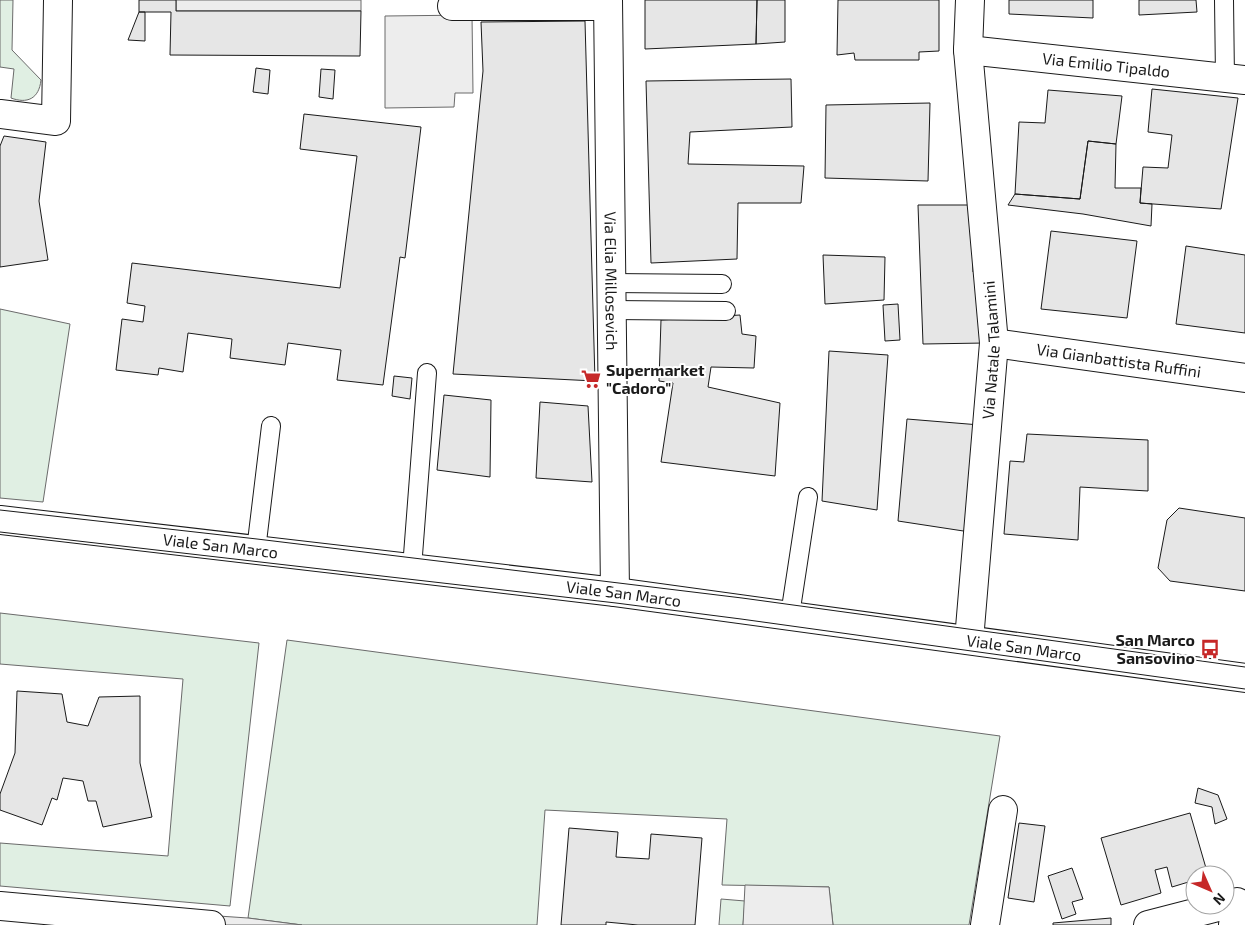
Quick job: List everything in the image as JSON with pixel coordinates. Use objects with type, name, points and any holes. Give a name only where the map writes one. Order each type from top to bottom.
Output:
[{"type":"street","points":[[0,114],[56,121],[58,0]]},
{"type":"street","name":"Via Natale Talamini","points":[[969,640],[994,343],[968,50],[970,0]]},
{"type":"street","points":[[452,6],[608,3]]},
{"type":"street","name":"Via Elia Millosevich","points":[[608,3],[615,592]]},
{"type":"street","name":"Via Emilio Tipaldo","points":[[968,50],[1235,79]]},
{"type":"street","name":"Via Gianbattista Ruffini","points":[[994,343],[1245,378]]},
{"type":"street","name":"Viale San Marco","points":[[0,520],[615,592],[1245,678]]},
{"type":"street","points":[[985,925],[1003,810]]},
{"type":"street","points":[[1148,925],[1237,902],[1233,925]]},
{"type":"street","points":[[0,906],[211,925]]},
{"type":"lane","points":[[1224,0],[1235,79]]},
{"type":"lane","points":[[612,283],[722,284]]},
{"type":"lane","points":[[612,310],[726,311]]},
{"type":"lane","points":[[412,568],[427,373]]},
{"type":"lane","points":[[256,550],[270,426]]},
{"type":"lane","points":[[790,615],[808,498]]},
{"type":"green space","points":[[0,0],[13,0],[12,50],[41,80],[38,92],[27,100],[11,98],[14,69],[0,67]]},
{"type":"green space","points":[[0,309],[70,324],[43,502],[0,498]]},
{"type":"green space","points":[[0,613],[259,643],[230,906],[0,886],[0,843],[168,856],[183,679],[0,664]]},
{"type":"green space","points":[[287,640],[1000,736],[969,925],[833,925],[829,887],[722,885],[727,819],[545,810],[537,925],[302,925],[248,918]]},
{"type":"green space","points":[[721,899],[745,901],[743,925],[719,925]]},
{"type":"shaded area","points":[[176,0],[361,0],[361,11],[176,11]]},
{"type":"shaded area","points":[[472,15],[473,93],[455,93],[454,107],[385,108],[385,16]]},
{"type":"shaded area","points":[[745,885],[829,887],[833,925],[743,925]]},
{"type":"shaded area","points":[[189,914],[248,918],[302,925],[188,925]]},
{"type":"building","points":[[139,0],[176,0],[176,11],[361,11],[360,56],[170,55],[171,12],[139,12]]},
{"type":"building","points":[[645,0],[757,0],[756,44],[645,49]]},
{"type":"building","points":[[757,0],[785,0],[785,42],[756,44]]},
{"type":"building","points":[[838,0],[939,0],[939,51],[919,52],[919,60],[855,60],[854,53],[837,55]]},
{"type":"building","points":[[1009,0],[1093,0],[1093,18],[1009,14]]},
{"type":"building","points":[[1139,0],[1196,0],[1197,12],[1139,15]]},
{"type":"building","points":[[139,12],[145,12],[145,41],[128,40]]},
{"type":"building","points":[[585,21],[595,381],[453,374],[483,71],[481,22]]},
{"type":"building","points":[[256,68],[270,70],[268,94],[253,92]]},
{"type":"building","points":[[321,69],[335,70],[333,99],[319,97]]},
{"type":"building","points":[[791,79],[792,127],[690,132],[688,164],[804,166],[801,203],[738,203],[737,259],[651,263],[646,81]]},
{"type":"building","points":[[1152,89],[1238,98],[1221,209],[1140,203],[1143,167],[1168,168],[1172,135],[1148,132]]},
{"type":"building","points":[[1048,90],[1122,96],[1116,144],[1088,141],[1080,199],[1015,194],[1019,122],[1045,123]]},
{"type":"building","points":[[930,103],[928,181],[825,178],[826,105]]},
{"type":"building","points":[[304,114],[421,127],[405,258],[400,257],[383,385],[337,380],[341,350],[288,343],[285,365],[230,358],[232,339],[188,333],[183,372],[159,368],[158,375],[116,370],[122,319],[143,322],[145,306],[127,303],[132,263],[340,288],[357,156],[300,149]]},
{"type":"building","points":[[4,136],[46,142],[39,201],[48,260],[0,267],[0,146]]},
{"type":"building","points":[[1088,141],[1116,144],[1115,188],[1141,188],[1140,203],[1152,204],[1151,226],[1083,214],[1008,205],[1015,194],[1080,199]]},
{"type":"building","points":[[918,205],[973,205],[973,272],[983,274],[985,343],[923,344]]},
{"type":"building","points":[[1051,231],[1137,241],[1127,318],[1041,309]]},
{"type":"building","points":[[1186,246],[1245,255],[1245,333],[1176,324]]},
{"type":"building","points":[[823,255],[885,257],[884,300],[825,304]]},
{"type":"building","points":[[898,304],[900,340],[885,341],[883,305]]},
{"type":"building","points":[[740,315],[742,334],[756,336],[754,368],[711,367],[708,387],[780,403],[775,476],[661,462],[673,383],[659,381],[661,320]]},
{"type":"building","points":[[829,351],[888,355],[877,510],[822,501]]},
{"type":"building","points":[[394,376],[412,378],[410,399],[392,396]]},
{"type":"building","points":[[444,395],[491,400],[490,477],[437,470]]},
{"type":"building","points":[[540,402],[588,406],[592,482],[536,478]]},
{"type":"building","points":[[907,419],[980,425],[970,532],[898,521]]},
{"type":"building","points":[[1027,434],[1148,440],[1148,491],[1080,487],[1078,540],[1004,534],[1010,461],[1024,462]]},
{"type":"building","points":[[1179,508],[1245,518],[1245,591],[1170,581],[1158,568],[1167,520]]},
{"type":"building","points":[[17,691],[62,694],[67,722],[88,726],[99,697],[140,696],[140,763],[152,817],[103,827],[96,801],[88,801],[83,781],[63,778],[57,800],[52,798],[42,825],[0,810],[0,794],[15,753]]},
{"type":"building","points":[[1198,788],[1218,795],[1227,819],[1215,824],[1212,807],[1195,803]]},
{"type":"building","points":[[1190,813],[1205,865],[1185,865],[1185,883],[1172,887],[1167,867],[1155,870],[1161,893],[1121,905],[1101,838]]},
{"type":"building","points":[[1019,823],[1045,826],[1034,902],[1008,898]]},
{"type":"building","points":[[569,828],[618,832],[616,857],[649,859],[651,834],[702,838],[695,925],[638,925],[606,922],[606,925],[561,925]]},
{"type":"building","points":[[1072,868],[1083,899],[1072,902],[1076,914],[1062,919],[1048,876]]},
{"type":"building","points":[[1111,918],[1111,925],[1053,925],[1053,923]]},
{"type":"tram line","points":[[0,510],[742,598],[1245,667]]},
{"type":"tram line","points":[[0,532],[616,603],[1245,689]]},
{"type":"place","name":"Supermarket \"Cadoro\"","points":[[591,379]]},
{"type":"place","name":"San Marco Sansovino","points":[[1210,649]]}]
